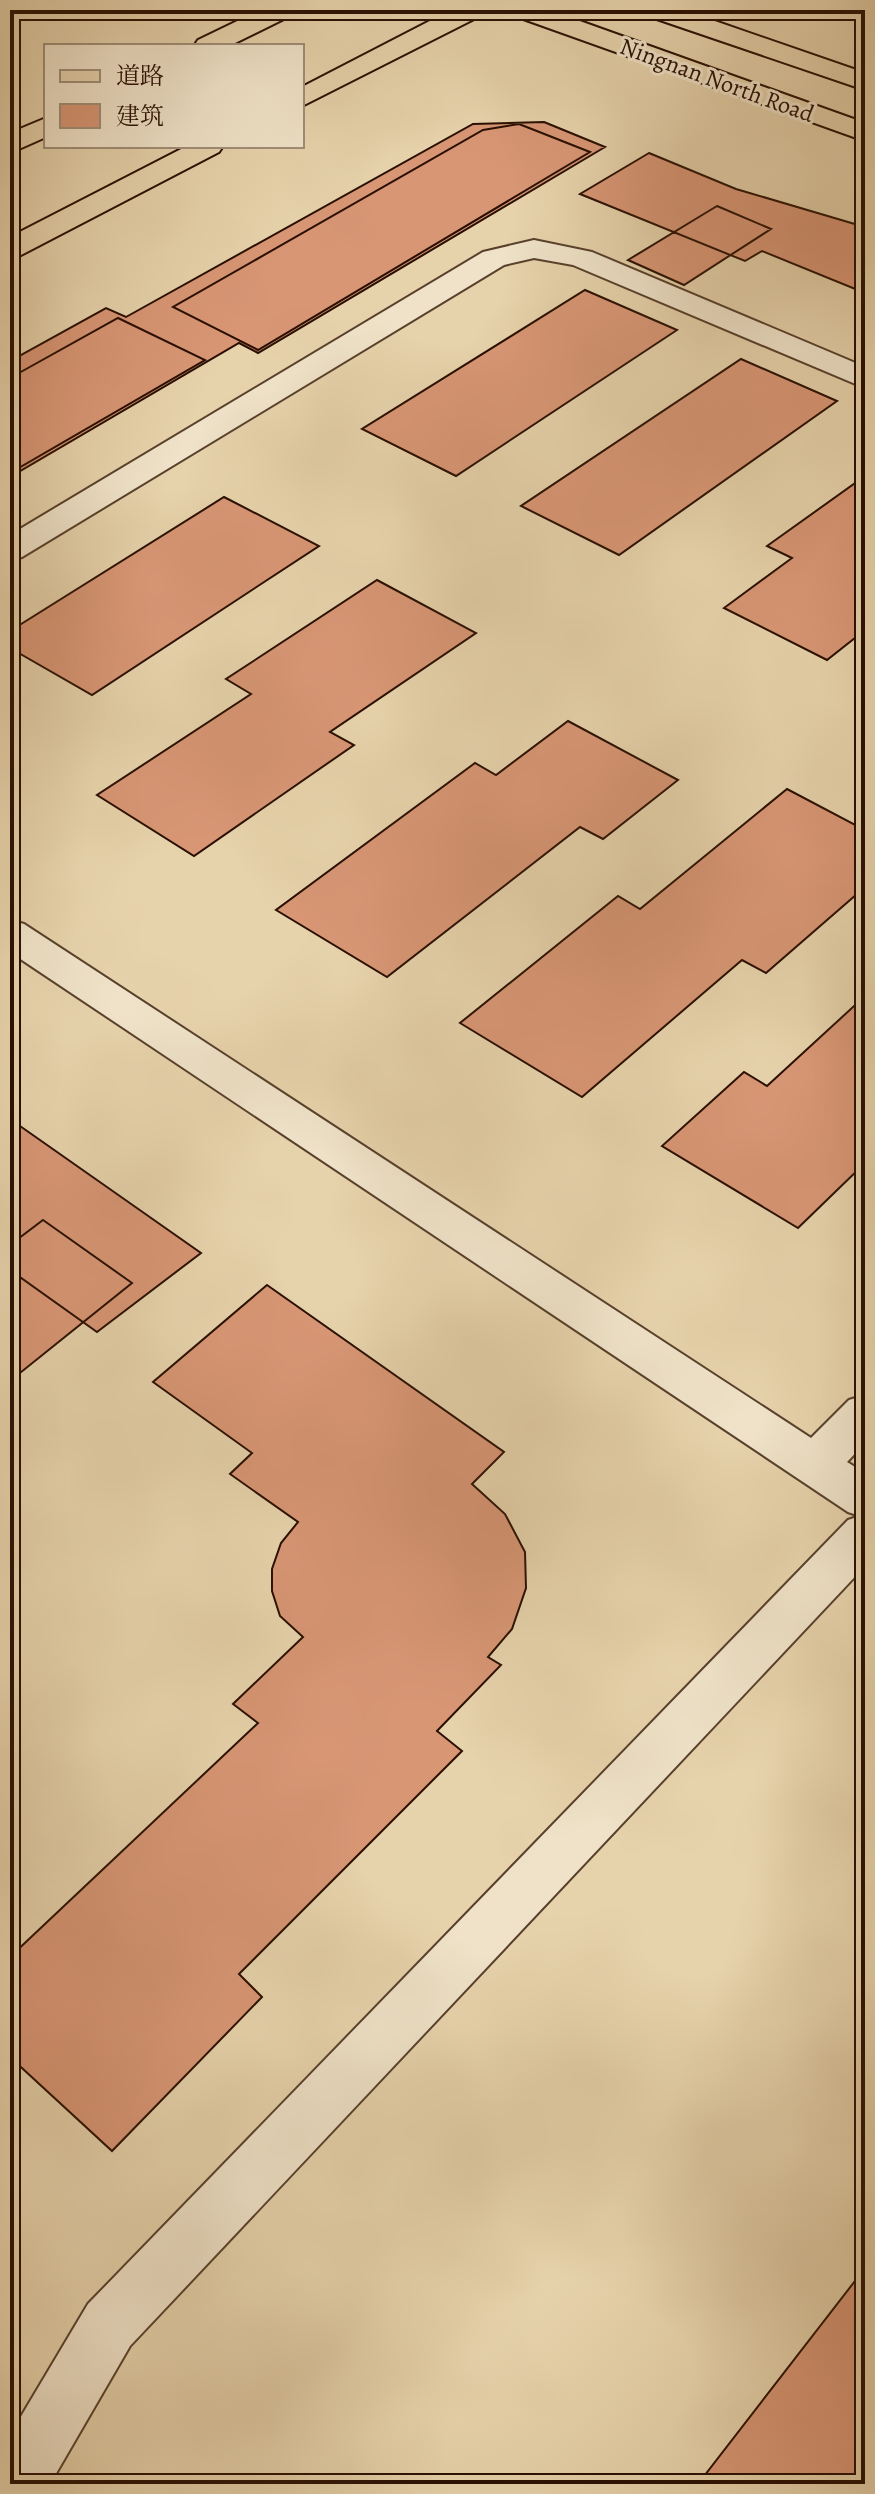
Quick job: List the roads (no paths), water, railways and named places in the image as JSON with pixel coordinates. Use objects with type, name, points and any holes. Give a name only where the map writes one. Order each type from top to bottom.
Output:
[{"type":"main road","points":[[212,44],[281,10]]},
{"type":"main road","points":[[304,97],[471,10]]},
{"type":"main road","name":"Ningnan North Road","points":[[524,10],[865,133]]},
{"type":"main road","points":[[657,10],[865,82]]},
{"type":"main road","points":[[10,144],[44,127]]},
{"type":"main road","points":[[10,249],[205,148]]},
{"type":"street","points":[[10,550],[494,258],[534,249],[581,258],[865,378]]},
{"type":"street","points":[[10,933],[865,1498]]},
{"type":"street","points":[[815,1465],[865,1413]]},
{"type":"street","points":[[23,2484],[24,2470],[109,2325],[865,1534]]}]
